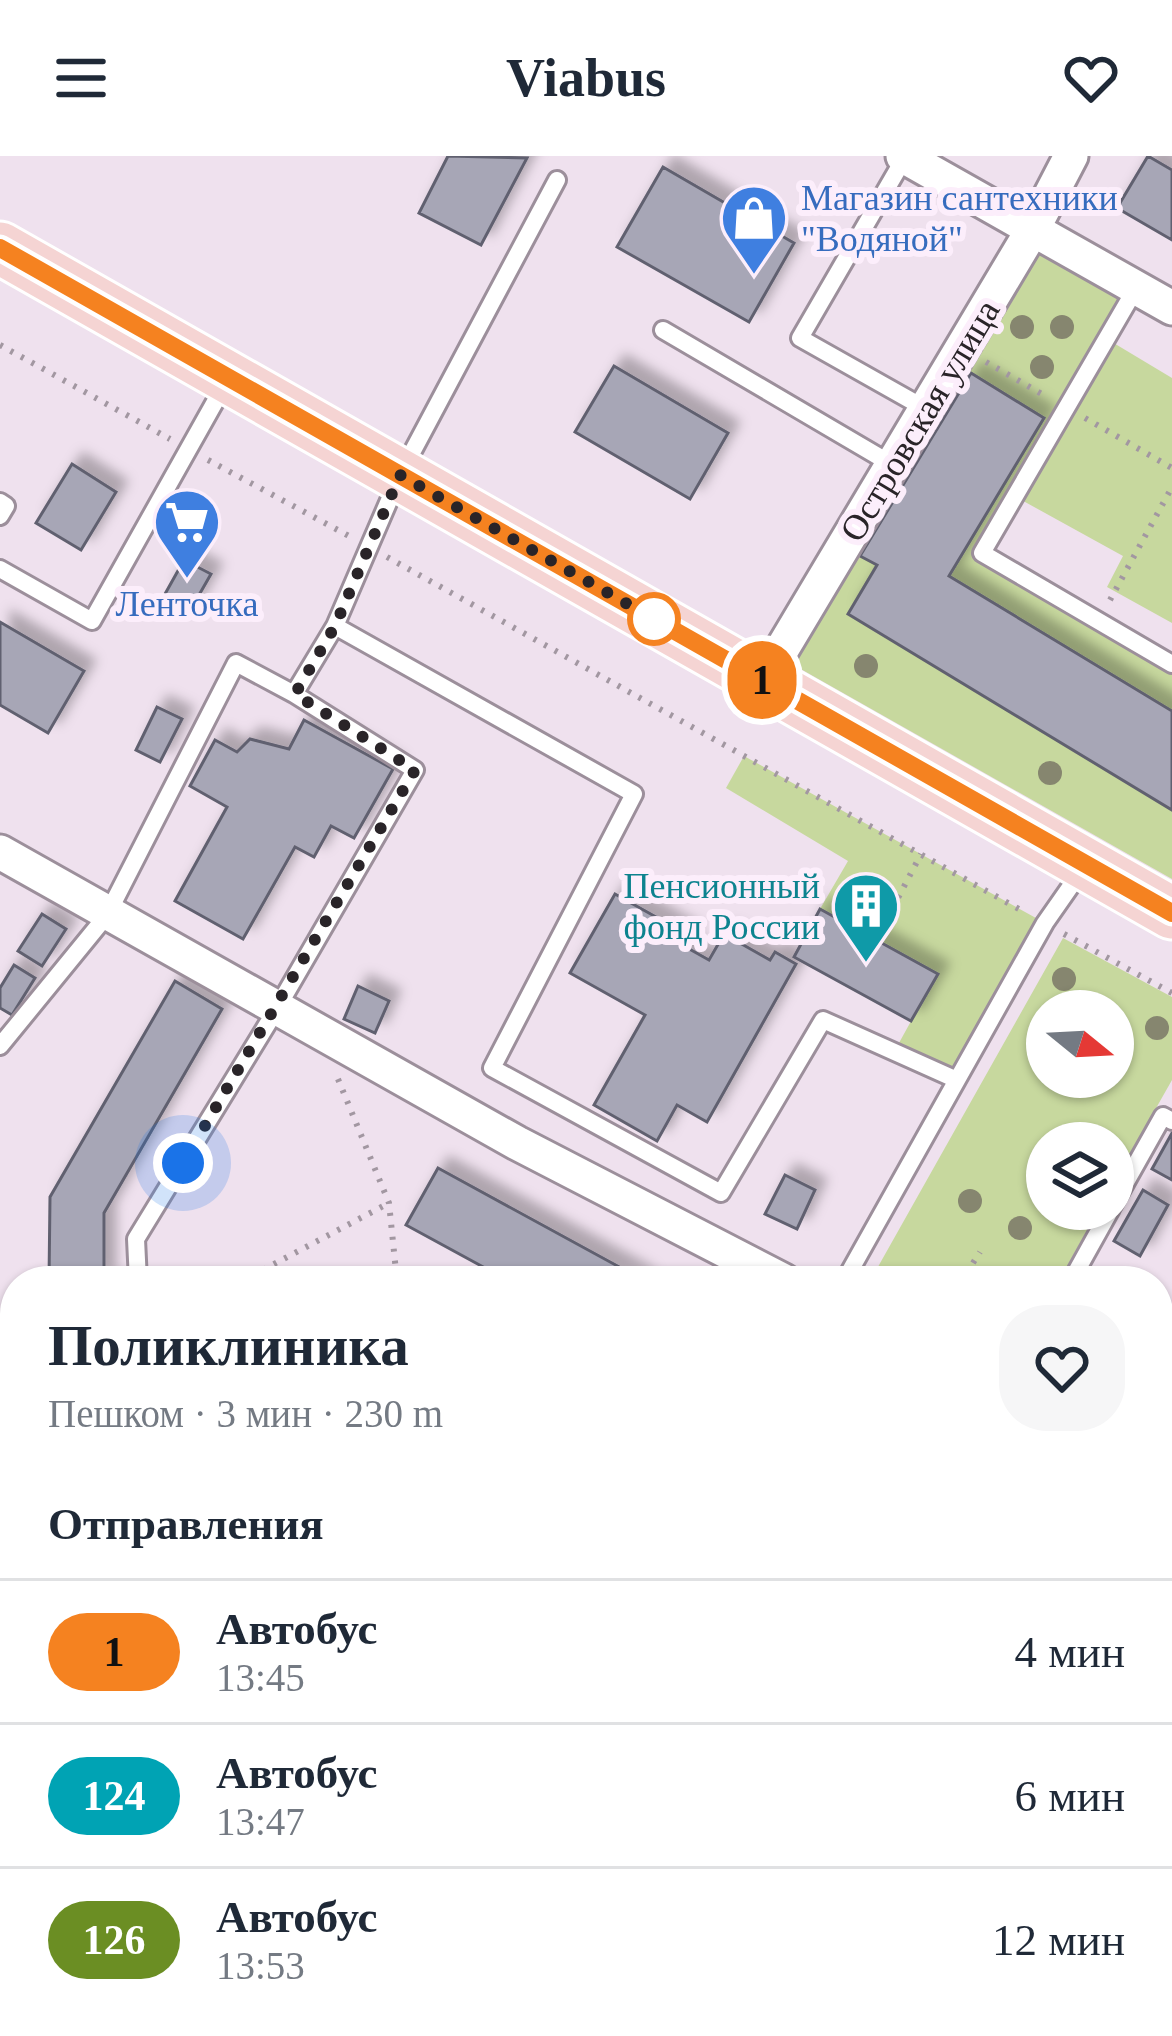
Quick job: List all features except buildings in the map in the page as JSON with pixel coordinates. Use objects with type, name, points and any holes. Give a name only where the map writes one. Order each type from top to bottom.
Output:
[{"type":"main road","points":[[0,248],[1172,913]]},
{"type":"street","name":"Островская улица","points":[[763,681],[1033,229],[1071,156]]},
{"type":"street","points":[[904,157],[1172,308]]},
{"type":"street","points":[[0,851],[517,1143],[755,1266]]},
{"type":"lane","points":[[904,157],[800,338],[926,409]]},
{"type":"lane","points":[[295,694],[335,626],[400,475],[557,180]]},
{"type":"lane","points":[[1136,288],[982,553],[1172,664]]},
{"type":"lane","points":[[663,330],[893,465]]},
{"type":"lane","points":[[0,569],[92,621],[229,378]]},
{"type":"lane","points":[[0,502],[6,506],[0,515]]},
{"type":"lane","points":[[335,626],[634,794],[492,1068],[721,1193],[823,1020],[957,1080]]},
{"type":"lane","points":[[0,1046],[107,915],[236,663],[295,694],[415,770],[136,1239],[137,1266]]},
{"type":"lane","points":[[853,1266],[1045,923],[1086,864]]},
{"type":"lane","points":[[1134,1167],[1162,1116],[1172,1121]]},
{"type":"lane","points":[[1079,1266],[1099,1230]]},
{"type":"path","points":[[0,345],[1172,993]]},
{"type":"path","points":[[971,354],[1172,468]]},
{"type":"path","points":[[1098,621],[1172,488]]},
{"type":"path","points":[[875,940],[921,854]]},
{"type":"path","points":[[1126,983],[1129,969]]},
{"type":"path","points":[[319,1033],[389,1203],[395,1266]]},
{"type":"path","points":[[270,1266],[389,1203]]},
{"type":"path","points":[[973,1263],[980,1252]]},
{"type":"green space","points":[[1042,234],[1136,288],[1107,339],[1172,378],[1172,623],[1107,587],[1123,556],[1016,497],[983,553],[1172,664],[1172,711],[949,576],[1044,418],[962,370]]},
{"type":"green space","points":[[855,552],[877,565],[848,615],[1172,810],[1172,879],[790,663]]},
{"type":"green space","points":[[744,756],[1045,923],[957,1080],[894,1052],[937,974],[820,909],[848,861],[726,788]]},
{"type":"green space","points":[[1063,938],[1172,997],[1172,1080],[1134,1147],[1134,1122],[1026,1122],[1026,1230],[1087,1230],[1067,1266],[878,1266],[1026,1004],[1026,1098],[1134,1098],[1134,990],[1034,990]]},
{"type":"bus line","name":"1","points":[[0,248],[1172,913]]},
{"type":"place","name":"Магазин сантехники \"Водяной\"","points":[[754,277]]},
{"type":"place","name":"Ленточка","points":[[187,581]]},
{"type":"place","name":"Пенсионный фонд России","points":[[866,965]]},
{"type":"route","points":[[183,1163],[415,770],[295,694],[335,626],[400,475],[654,619]]}]
